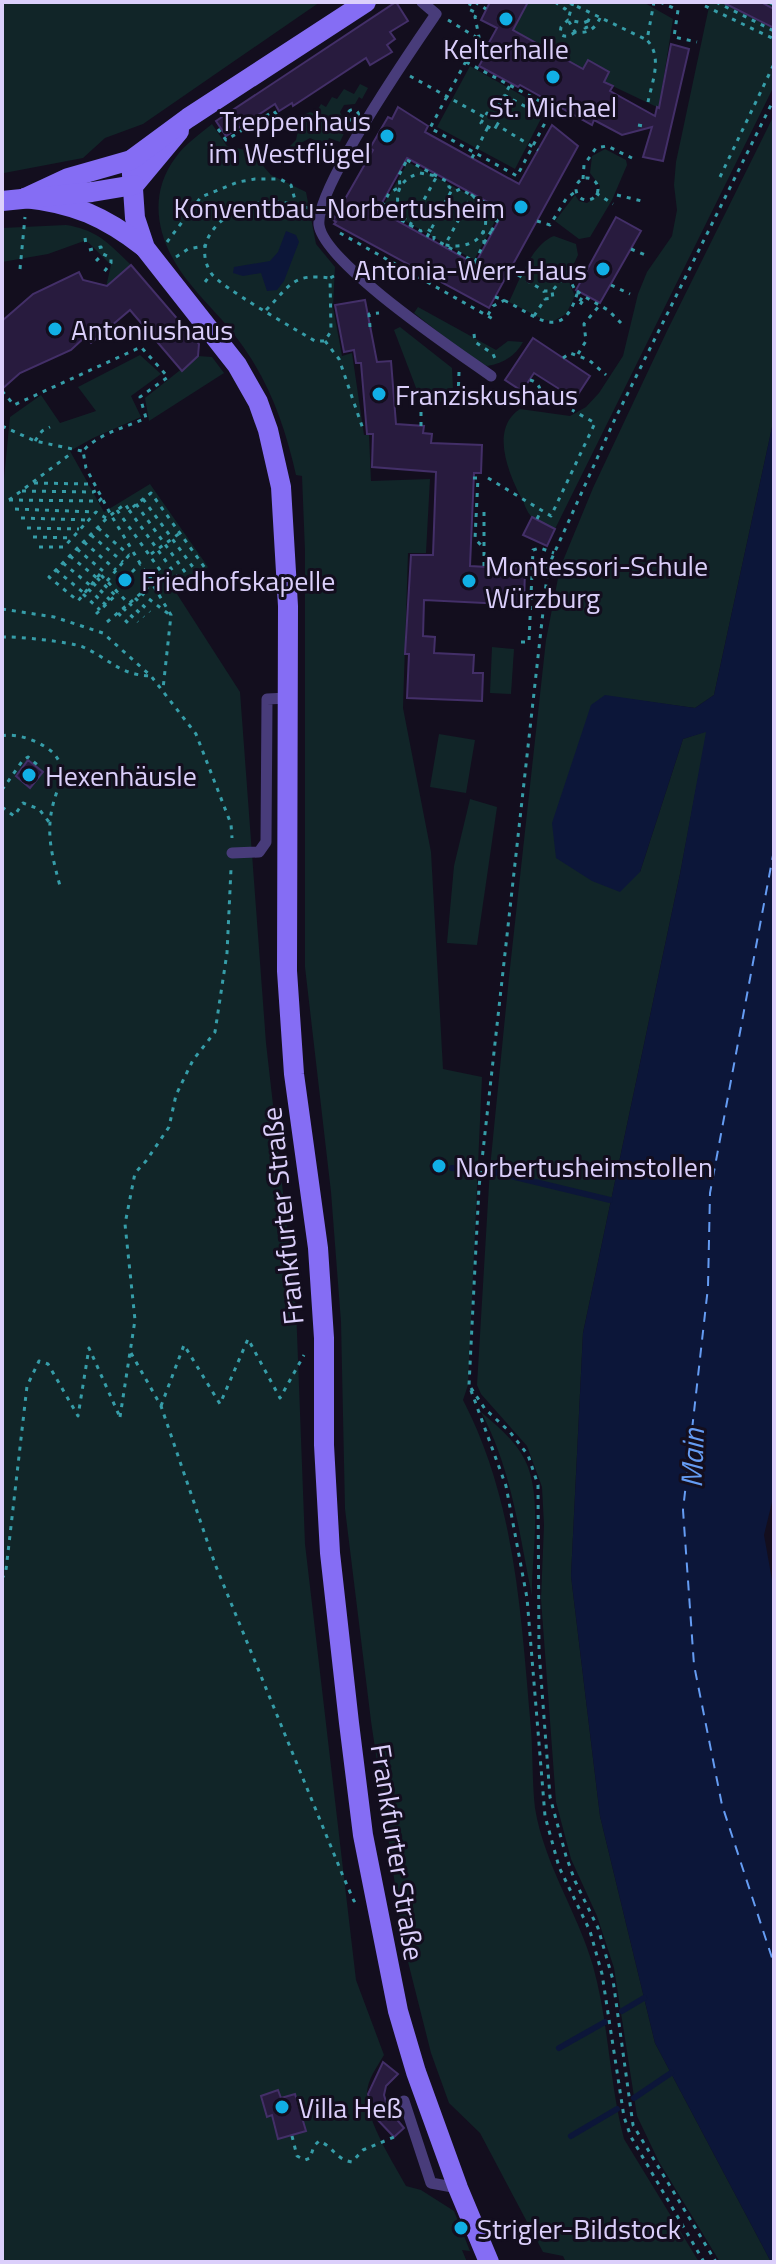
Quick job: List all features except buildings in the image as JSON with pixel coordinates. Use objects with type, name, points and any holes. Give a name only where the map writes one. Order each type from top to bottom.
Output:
[{"type":"main road","points":[[25,198],[68,178],[122,163],[366,2]]},
{"type":"main road","points":[[2,201],[134,185],[188,118]]},
{"type":"main road","name":"Frankfurter Straße","points":[[122,163],[134,185],[135,218],[145,248],[237,365],[258,402],[281,487],[286,546],[288,698],[287,971],[294,1074],[318,1248],[324,1338],[324,1445],[330,1553],[347,1708],[363,1835],[398,2011],[416,2072],[458,2188],[489,2262]]},
{"type":"main road","points":[[25,198],[77,207],[114,226],[145,248]]},
{"type":"lane","points":[[422,2],[436,14],[357,134],[319,212],[319,222],[326,242],[349,267],[491,376]]},
{"type":"lane","points":[[232,853],[259,852],[266,842],[267,699],[288,698]]},
{"type":"lane","points":[[404,2101],[431,2183],[458,2188]]},
{"type":"path","points":[[486,9],[473,2],[468,9],[477,13],[479,37],[430,128],[517,176],[546,121]]},
{"type":"path","points":[[555,2],[565,9],[571,3]]},
{"type":"path","points":[[647,40],[657,2],[678,10],[674,37],[697,42]]},
{"type":"path","points":[[716,2],[774,31]]},
{"type":"path","points":[[571,3],[647,40],[656,53],[648,102]]},
{"type":"path","points":[[571,3],[568,20],[561,27],[560,34],[568,37],[575,32],[588,30],[596,26],[600,18]]},
{"type":"path","points":[[705,6],[774,39]]},
{"type":"path","points":[[588,30],[583,27],[592,14]]},
{"type":"path","points":[[447,20],[489,45]]},
{"type":"path","points":[[568,20],[586,22]]},
{"type":"path","points":[[568,20],[575,32]]},
{"type":"path","points":[[466,62],[547,105]]},
{"type":"path","points":[[720,177],[774,64]]},
{"type":"path","points":[[400,70],[484,118]]},
{"type":"path","points":[[493,116],[510,85]]},
{"type":"path","points":[[504,95],[543,116]]},
{"type":"path","points":[[704,2262],[631,2137],[624,2117],[602,1974],[590,1931],[559,1867],[545,1816],[527,1598],[506,1486],[469,1385],[479,1187],[548,567],[614,421],[774,99]]},
{"type":"path","points":[[218,129],[226,140],[274,111],[283,125]]},
{"type":"path","points":[[487,113],[500,120],[494,130],[481,123],[484,118],[487,113]]},
{"type":"path","points":[[497,125],[538,150]]},
{"type":"path","points":[[638,125],[644,126]]},
{"type":"path","points":[[472,158],[488,127]]},
{"type":"path","points":[[583,179],[584,165],[596,148],[607,146],[632,158]]},
{"type":"path","points":[[410,225],[397,208],[400,187],[399,175],[407,160],[437,176],[448,182],[460,189],[502,211],[475,262],[434,239],[434,233],[427,229],[421,231],[410,225],[381,209],[389,193],[400,187],[412,176],[420,173],[437,176]]},
{"type":"path","points":[[410,225],[437,176]]},
{"type":"path","points":[[166,242],[201,197],[238,182],[280,179],[291,185],[296,204]]},
{"type":"path","points":[[537,221],[550,225],[583,179],[595,179],[596,193]]},
{"type":"path","points":[[448,182],[452,189],[460,189]]},
{"type":"path","points":[[393,183],[400,187]]},
{"type":"path","points":[[438,216],[435,207],[444,204],[452,189]]},
{"type":"path","points":[[576,191],[582,201],[596,193]]},
{"type":"path","points":[[596,193],[613,204]]},
{"type":"path","points":[[472,195],[486,216],[484,243]]},
{"type":"path","points":[[445,245],[472,195]]},
{"type":"path","points":[[617,195],[642,201]]},
{"type":"path","points":[[302,206],[269,201],[232,213],[219,221],[210,233],[205,246],[206,260],[211,274],[228,287],[315,341],[325,341]]},
{"type":"path","points":[[427,237],[438,216],[447,213],[444,204]]},
{"type":"path","points":[[319,222],[493,319]]},
{"type":"path","points":[[20,269],[25,226]]},
{"type":"path","points":[[445,245],[467,246],[483,232],[492,230]]},
{"type":"path","points":[[85,238],[86,245]]},
{"type":"path","points":[[175,259],[188,249],[205,246]]},
{"type":"path","points":[[89,250],[101,247],[103,254]]},
{"type":"path","points":[[631,249],[648,256]]},
{"type":"path","points":[[96,261],[103,254]]},
{"type":"path","points":[[103,254],[112,261],[103,273]]},
{"type":"path","points":[[266,310],[290,283],[301,277],[330,278],[349,267]]},
{"type":"path","points":[[409,272],[412,267]]},
{"type":"path","points":[[205,282],[211,274]]},
{"type":"path","points":[[518,275],[544,291],[552,291],[567,277],[572,278],[572,284],[583,296],[578,304],[585,297],[621,323]]},
{"type":"path","points":[[325,341],[331,331],[330,278]]},
{"type":"path","points":[[611,285],[630,294]]},
{"type":"path","points":[[534,316],[545,299],[544,291]]},
{"type":"path","points":[[545,299],[553,298],[552,291]]},
{"type":"path","points":[[495,297],[550,323],[564,319],[577,291]]},
{"type":"path","points":[[487,316],[493,306],[505,300]]},
{"type":"path","points":[[578,354],[586,341],[584,324],[599,306]]},
{"type":"path","points":[[369,314],[370,327]]},
{"type":"path","points":[[474,334],[475,342],[489,350]]},
{"type":"path","points":[[325,341],[339,359],[364,432]]},
{"type":"path","points":[[2,391],[14,405],[141,347],[168,377],[140,397],[146,418],[105,434],[83,451],[35,441],[2,426]]},
{"type":"path","points":[[563,358],[570,353],[578,354],[606,375]]},
{"type":"path","points":[[530,380],[535,381],[541,390],[541,404]]},
{"type":"path","points":[[458,399],[492,399]]},
{"type":"path","points":[[421,408],[421,426]]},
{"type":"path","points":[[488,478],[551,516],[595,423],[572,410]]},
{"type":"path","points":[[35,441],[42,431],[50,427]]},
{"type":"path","points":[[74,451],[9,500],[99,501],[102,498]]},
{"type":"path","points":[[83,451],[86,468],[109,516],[171,616],[163,691]]},
{"type":"path","points":[[473,478],[478,478],[475,539],[483,547]]},
{"type":"path","points":[[31,483],[88,484],[93,481]]},
{"type":"path","points":[[20,491],[98,490]]},
{"type":"path","points":[[129,510],[151,493],[205,568]]},
{"type":"path","points":[[143,499],[198,574]]},
{"type":"path","points":[[77,549],[103,571],[78,601],[49,577],[109,516],[125,504],[183,585]]},
{"type":"path","points":[[136,504],[190,579]]},
{"type":"path","points":[[15,509],[96,512],[109,516]]},
{"type":"path","points":[[117,510],[175,591]]},
{"type":"path","points":[[537,519],[541,511]]},
{"type":"path","points":[[39,547],[64,547],[96,512]]},
{"type":"path","points":[[484,512],[484,567]]},
{"type":"path","points":[[21,518],[88,520]]},
{"type":"path","points":[[27,528],[80,529]]},
{"type":"path","points":[[98,528],[131,553]]},
{"type":"path","points":[[150,555],[180,533]]},
{"type":"path","points":[[91,535],[123,562]]},
{"type":"path","points":[[33,537],[72,538]]},
{"type":"path","points":[[84,542],[116,570]]},
{"type":"path","points":[[521,642],[529,642],[533,550],[540,548],[554,553]]},
{"type":"path","points":[[107,581],[131,553]]},
{"type":"path","points":[[70,556],[144,617]]},
{"type":"path","points":[[63,563],[111,600]]},
{"type":"path","points":[[132,572],[140,564]]},
{"type":"path","points":[[56,570],[84,594],[98,612],[117,594]]},
{"type":"path","points":[[98,577],[107,581],[117,594]]},
{"type":"path","points":[[148,577],[159,580],[165,577]]},
{"type":"path","points":[[107,622],[152,584]]},
{"type":"path","points":[[91,586],[106,605]]},
{"type":"path","points":[[141,593],[171,616]]},
{"type":"path","points":[[135,598],[150,612]]},
{"type":"path","points":[[123,608],[138,622]]},
{"type":"path","points":[[2,609],[54,617],[103,633],[151,676],[196,734],[231,824],[232,853],[227,953],[215,1032],[193,1060],[176,1095],[169,1127],[135,1173],[125,1224],[135,1320],[120,1417],[89,1348],[78,1416],[48,1364],[39,1361],[27,1386],[6,1570],[2,1579]]},
{"type":"path","points":[[118,613],[132,627]]},
{"type":"path","points":[[2,637],[82,647],[133,676],[151,676]]},
{"type":"path","points":[[2,736],[11,734],[36,743],[55,754],[65,772],[55,794],[49,822],[49,845],[60,886]]},
{"type":"path","points":[[2,790],[28,757],[41,768]]},
{"type":"path","points":[[2,807],[14,816],[23,803],[39,809],[49,822]]},
{"type":"path","points":[[161,1406],[184,1345],[220,1404],[248,1339],[280,1398],[307,1351]]},
{"type":"path","points":[[131,1353],[161,1406],[215,1564],[343,1876],[354,1901],[357,1899]]},
{"type":"path","points":[[469,1385],[485,1409],[510,1432],[528,1455],[538,1485],[539,1651],[550,1797],[566,1856],[598,1928],[613,1980],[633,2125],[716,2262]]},
{"type":"path","points":[[292,2136],[297,2156],[305,2160],[310,2158],[319,2141],[326,2144],[341,2161],[352,2162],[363,2150],[407,2130]]},
{"type":"green space","points":[[2,2],[320,2],[143,124],[105,138],[83,158],[4,173],[2,178]]},
{"type":"green space","points":[[528,2],[643,2],[673,19],[659,108],[604,82],[588,61],[583,69],[513,30]]},
{"type":"green space","points":[[710,2],[774,2],[774,86],[555,529],[534,519],[527,510],[508,466],[505,428],[520,409],[570,416],[586,407],[623,356],[638,294],[647,272],[672,236],[677,210],[674,185],[676,162]]},
{"type":"green space","points":[[470,66],[546,109],[515,169],[437,127]]},
{"type":"green space","points":[[360,84],[368,88],[362,99],[359,97],[355,104],[344,105],[340,112],[345,131],[340,142],[329,138],[322,156],[314,153],[317,141],[310,138],[301,143],[296,158],[289,147],[296,140],[301,116],[310,112],[315,114],[321,104],[326,107],[332,97],[337,99],[344,89],[354,94]]},
{"type":"green space","points":[[774,115],[774,418],[714,695],[695,708],[606,696],[640,872],[683,739],[707,731],[680,874],[583,1333],[571,1576],[600,1816],[655,2043],[771,2262],[720,2262],[659,2162],[637,2116],[614,1968],[597,1916],[571,1859],[556,1802],[541,1599],[542,1487],[527,1446],[481,1394],[477,1385],[490,1168],[509,977],[546,640],[560,568],[593,488],[667,331]]},
{"type":"green space","points":[[212,124],[227,146],[250,151],[271,175],[306,192],[316,244],[335,267],[333,307],[342,356],[352,353],[364,435],[369,435],[371,481],[430,479],[426,553],[408,553],[403,708],[431,852],[443,1069],[482,1077],[468,1385],[463,1400],[495,1479],[513,1561],[539,1829],[593,1966],[624,2139],[699,2262],[566,2262],[563,2256],[543,2252],[480,2133],[449,2103],[431,2053],[404,1946],[371,1721],[345,1509],[341,1322],[331,1192],[305,967],[305,551],[302,476],[296,475],[281,422],[259,372],[234,334],[180,271],[164,239],[160,223],[160,190],[166,173],[184,148]]},
{"type":"green space","points":[[605,149],[626,160],[627,165],[612,200],[590,237],[579,239],[555,221],[575,195],[579,201],[587,203],[596,197],[600,186],[590,173],[592,156]]},
{"type":"green space","points":[[408,162],[500,212],[474,260],[382,208]]},
{"type":"green space","points":[[66,225],[95,234],[131,265],[106,287],[111,265],[84,241],[48,254],[2,262],[2,228]]},
{"type":"green space","points":[[554,236],[576,244],[578,255],[569,274],[575,296],[566,314],[554,321],[544,320],[509,302],[533,255],[546,240]]},
{"type":"green space","points":[[418,307],[496,350],[508,341],[523,342],[508,358],[487,366],[470,357],[414,313]]},
{"type":"green space","points":[[400,327],[452,368],[453,389],[441,402],[418,393],[394,330]]},
{"type":"green space","points":[[140,355],[161,374],[131,396],[141,417],[70,451],[104,512],[150,484],[208,567],[177,594],[240,692],[266,1043],[296,1307],[305,1544],[356,1980],[384,2055],[369,2084],[368,2104],[381,2141],[406,2186],[421,2190],[454,2211],[470,2251],[462,2250],[467,2262],[2,2262],[2,499],[10,417],[41,395],[60,423],[96,411],[78,387]]},
{"type":"green space","points":[[198,356],[212,357],[224,373],[149,421],[145,398]]},
{"type":"green space","points":[[492,647],[514,649],[511,694],[490,693]]},
{"type":"green space","points":[[439,734],[475,740],[466,793],[430,787]]},
{"type":"green space","points":[[470,799],[497,807],[477,945],[447,943],[454,866]]},
{"type":"green space","points":[[481,1412],[521,1453],[533,1485],[532,1596],[507,1479]]},
{"type":"water","points":[[286,231],[296,235],[299,242],[284,281],[277,290],[267,291],[261,273],[243,276],[233,273],[234,267],[270,261],[278,252]]},
{"type":"water","name":"Main","points":[[774,418],[774,1494],[764,1535],[774,1591],[774,2262],[771,2262],[655,2043],[600,1816],[571,1576],[583,1333],[680,874],[706,732],[683,739],[640,872],[620,892],[592,881],[556,858],[552,823],[591,705],[605,695],[695,708],[714,695]]},
{"type":"waterway","points":[[452,1168],[471,1170]]},
{"type":"waterway","points":[[490,1171],[610,1200]]},
{"type":"waterway","points":[[622,2011],[644,1998]]},
{"type":"waterway","points":[[559,2048],[605,2022]]},
{"type":"waterway","points":[[634,2098],[671,2073]]},
{"type":"waterway","points":[[571,2136],[617,2109]]},
{"type":"ferry route","points":[[774,850],[710,1193],[708,1287],[683,1510],[694,1665],[722,1805],[774,1964]]},
{"type":"place","name":"Kelterhalle","points":[[506,19]]},
{"type":"place","name":"St. Michael","points":[[553,77]]},
{"type":"place","name":"Treppenhaus im Westflügel","points":[[387,136]]},
{"type":"place","name":"Konventbau-Norbertusheim","points":[[521,207]]},
{"type":"place","name":"Antonia-Werr-Haus","points":[[603,269]]},
{"type":"place","name":"Antoniushaus","points":[[55,329]]},
{"type":"place","name":"Franziskushaus","points":[[379,394]]},
{"type":"place","name":"Friedhofskapelle","points":[[125,580]]},
{"type":"place","name":"Montessori-Schule Würzburg","points":[[469,581]]},
{"type":"place","name":"Hexenhäusle","points":[[29,775]]},
{"type":"place","name":"Norbertusheimstollen","points":[[439,1166]]},
{"type":"place","name":"Villa Heß","points":[[282,2107]]},
{"type":"place","name":"Strigler-Bildstock","points":[[461,2228]]}]
